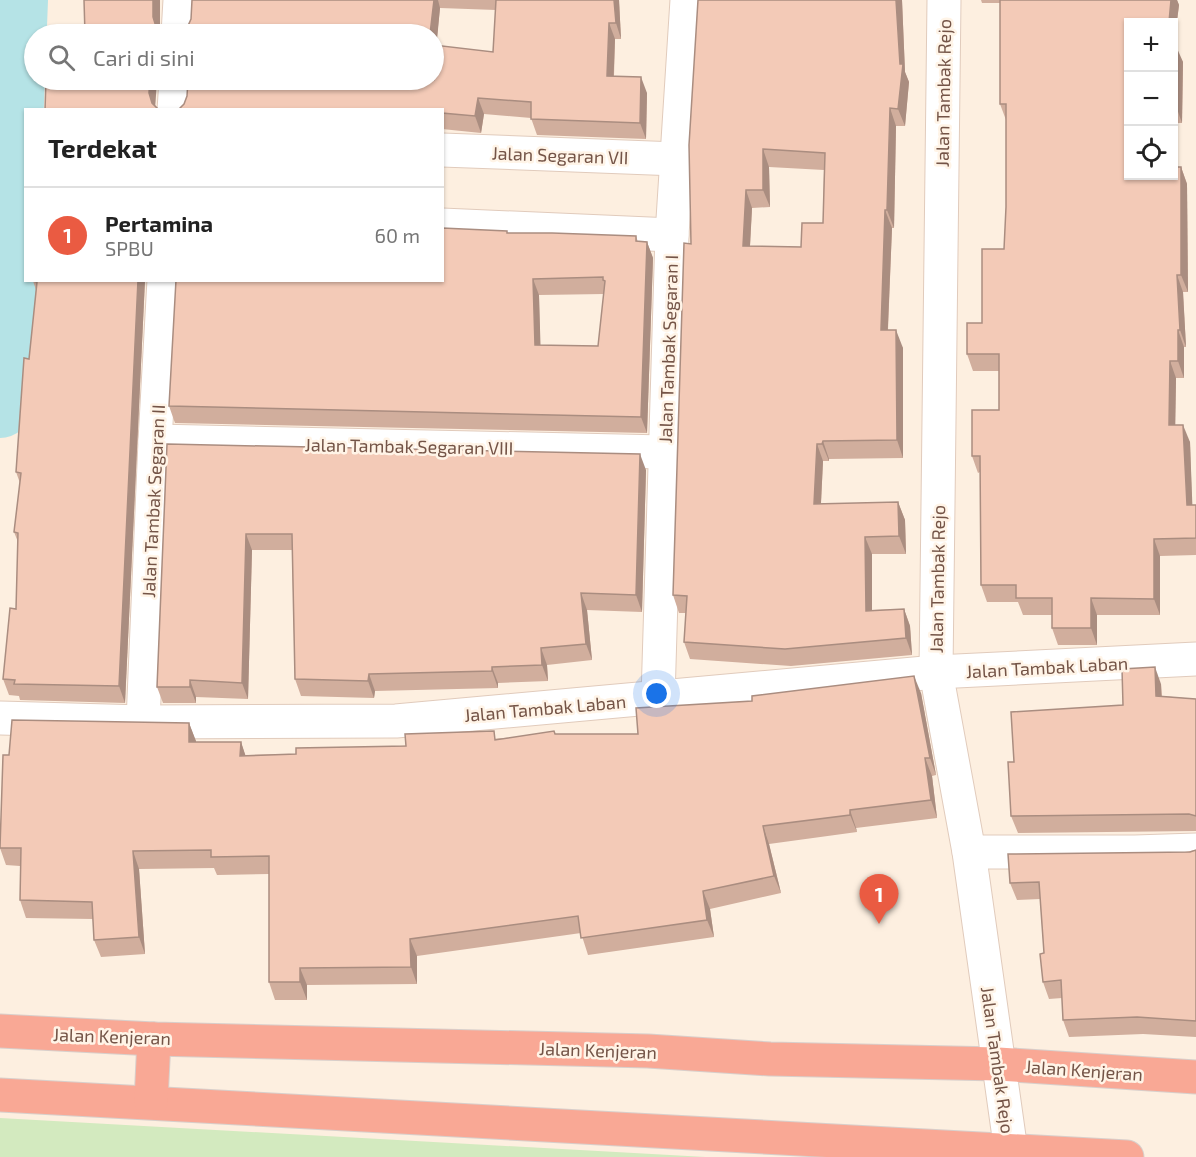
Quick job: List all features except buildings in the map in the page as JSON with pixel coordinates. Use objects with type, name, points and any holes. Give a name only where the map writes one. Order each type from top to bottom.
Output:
[{"type":"highway","name":"Jalan Kenjeran","points":[[3,1032],[648,1051],[781,1059],[998,1064],[1196,1077]]},
{"type":"highway","points":[[151,1102],[154,1038]]},
{"type":"highway","points":[[0,1095],[1127,1157]]},
{"type":"street","points":[[179,24],[180,0]]},
{"type":"street","name":"Jalan Tambak Segaran I","points":[[658,698],[672,235],[687,0]]},
{"type":"street","name":"Jalan Tambak Rejo","points":[[944,0],[936,672],[969,852],[1011,1151]]},
{"type":"street","points":[[174,108],[175,90]]},
{"type":"street","name":"Jalan Segaran VII","points":[[444,150],[677,159]]},
{"type":"street","points":[[444,225],[672,235]]},
{"type":"street","name":"Jalan Tambak Segaran II","points":[[143,722],[164,282]]},
{"type":"street","name":"Jalan Tambak Segaran VIII","points":[[155,441],[664,452]]},
{"type":"street","name":"Jalan Tambak Laban","points":[[0,718],[34,721],[143,722],[396,721],[936,672],[1196,658]]},
{"type":"street","points":[[969,852],[1196,850]]},
{"type":"green space","points":[[0,1118],[706,1157],[0,1157]]},
{"type":"waterway","points":[[0,406],[16,0]]},
{"type":"place","name":"Pertamina","points":[[879,924]]}]
